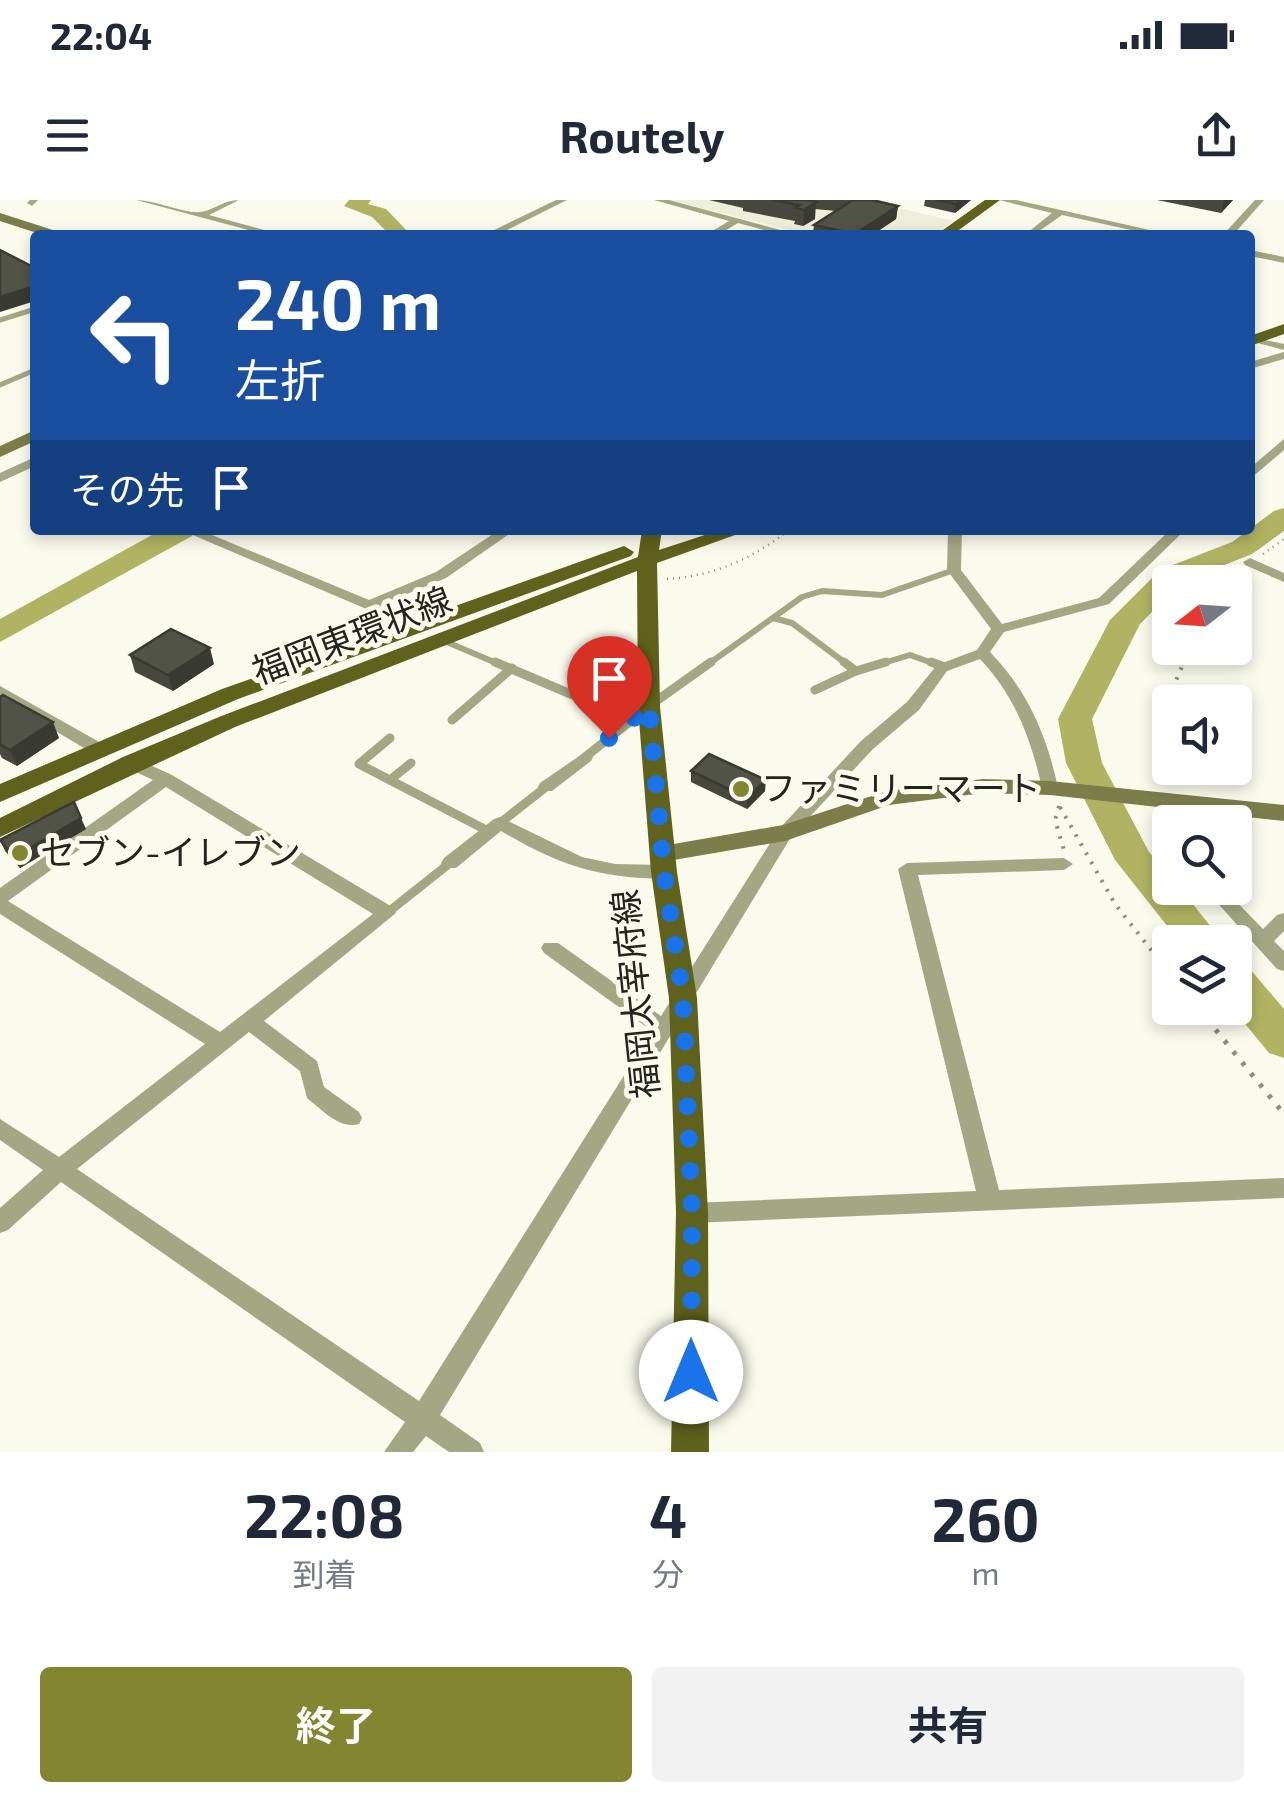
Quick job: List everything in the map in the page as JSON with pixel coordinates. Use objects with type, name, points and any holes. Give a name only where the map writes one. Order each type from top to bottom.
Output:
[{"type":"main road","points":[[950,230],[994,200]]},
{"type":"main road","points":[[1255,335],[1284,318]]},
{"type":"main road","points":[[1255,336],[1284,329]]},
{"type":"main road","name":"福岡東環状線","points":[[0,828],[131,762],[649,553],[677,535]]},
{"type":"main road","name":"福岡東環状線","points":[[0,794],[94,747],[400,630],[719,535]]},
{"type":"main road","name":"福岡太宰府線","points":[[649,553],[640,713],[683,998],[692,1213],[690,1452]]},
{"type":"street","points":[[140,200],[259,230]]},
{"type":"street","points":[[201,215],[236,200]]},
{"type":"street","points":[[500,230],[563,200]]},
{"type":"street","points":[[658,200],[773,230]]},
{"type":"street","points":[[1002,200],[1144,230]]},
{"type":"street","points":[[1233,230],[1260,200]]},
{"type":"street","points":[[1037,230],[1060,212]]},
{"type":"street","points":[[0,217],[40,230]]},
{"type":"street","points":[[720,230],[736,221]]},
{"type":"street","points":[[1255,254],[1284,260]]},
{"type":"street","points":[[1255,338],[1284,346]]},
{"type":"street","points":[[1255,364],[1284,355]]},
{"type":"street","points":[[0,452],[30,437]]},
{"type":"street","points":[[1255,471],[1273,458],[1284,443]]},
{"type":"street","points":[[1255,453],[1273,458]]},
{"type":"street","points":[[0,478],[30,463]]},
{"type":"street","points":[[204,535],[369,606],[390,617],[400,630]]},
{"type":"street","points":[[369,606],[441,575],[501,535]]},
{"type":"street","points":[[955,535],[954,570],[999,629]]},
{"type":"street","points":[[397,1452],[423,1419],[785,833],[867,745],[912,706],[946,666],[982,652],[999,629],[1104,601],[1173,535]]},
{"type":"street","points":[[1250,562],[1284,578]]},
{"type":"street","points":[[982,652],[1004,673],[1033,722],[1056,795]]},
{"type":"street","points":[[0,691],[94,747]]},
{"type":"street","points":[[546,787],[585,757]]},
{"type":"street","points":[[0,1223],[60,1170],[387,913],[166,778],[131,762]]},
{"type":"street","points":[[0,896],[166,778]]},
{"type":"street","points":[[450,863],[495,828],[586,868],[663,863],[785,833],[887,798],[930,790],[983,786],[1152,806]]},
{"type":"street","points":[[1252,812],[1284,813]]},
{"type":"street","points":[[990,1200],[907,869],[1064,864]]},
{"type":"street","points":[[0,905],[221,1043]]},
{"type":"street","points":[[1229,905],[1284,964]]},
{"type":"street","points":[[1262,941],[1284,920]]},
{"type":"street","points":[[551,948],[664,1029]]},
{"type":"street","points":[[249,1022],[310,1068],[314,1092],[352,1118]]},
{"type":"street","points":[[0,1128],[471,1452]]},
{"type":"street","points":[[692,1213],[1284,1188]]},
{"type":"lane","points":[[0,320],[30,311]]},
{"type":"lane","points":[[0,385],[30,372]]},
{"type":"lane","points":[[585,757],[802,597],[822,591],[882,595],[954,570]]},
{"type":"lane","points":[[772,618],[792,623],[856,671]]},
{"type":"lane","points":[[440,639],[640,713]]},
{"type":"lane","points":[[816,690],[856,671],[910,654],[946,666]]},
{"type":"lane","points":[[452,720],[512,668]]},
{"type":"lane","points":[[390,738],[359,764],[495,828],[546,787]]},
{"type":"lane","points":[[390,780],[412,763]]},
{"type":"lane","points":[[387,913],[450,863]]},
{"type":"path","points":[[649,553],[690,578],[758,555],[783,535]]},
{"type":"path","points":[[1166,805],[1158,732],[1184,665]]},
{"type":"path","points":[[1056,795],[1064,864]]},
{"type":"path","points":[[1056,795],[1115,904],[1152,951]]},
{"type":"path","points":[[1212,1025],[1284,1114]]},
{"type":"shaded area","points":[[670,200],[886,200],[882,204],[954,221],[942,230],[788,230]]},
{"type":"building","points":[[772,200],[816,202],[804,210],[796,208],[800,205]]},
{"type":"building","points":[[853,200],[898,206],[861,230],[814,225]]},
{"type":"building","points":[[0,250],[30,265],[30,288],[0,297]]},
{"type":"building","points":[[171,629],[210,648],[168,675],[130,655]]},
{"type":"building","points":[[3,695],[53,722],[10,750],[0,744]]},
{"type":"building","points":[[709,754],[766,780],[747,798],[691,771]]},
{"type":"building","points":[[74,802],[81,818],[14,857],[0,840]]},
{"type":"waterway","points":[[361,200],[354,206],[379,213],[396,230]]},
{"type":"waterway","points":[[1189,925],[1134,860],[1084,763],[1075,719],[1126,620],[1171,576],[1242,548],[1284,517]]},
{"type":"waterway","points":[[0,632],[173,535]]},
{"type":"waterway","points":[[1252,1001],[1284,1040]]},
{"type":"place","name":"ファミリーマート","points":[[741,789]]},
{"type":"place","name":"セブン-イレブン","points":[[20,853]]},
{"type":"route","points":[[609,738],[649,706],[664,872],[683,998],[692,1213],[691,1372]]}]
